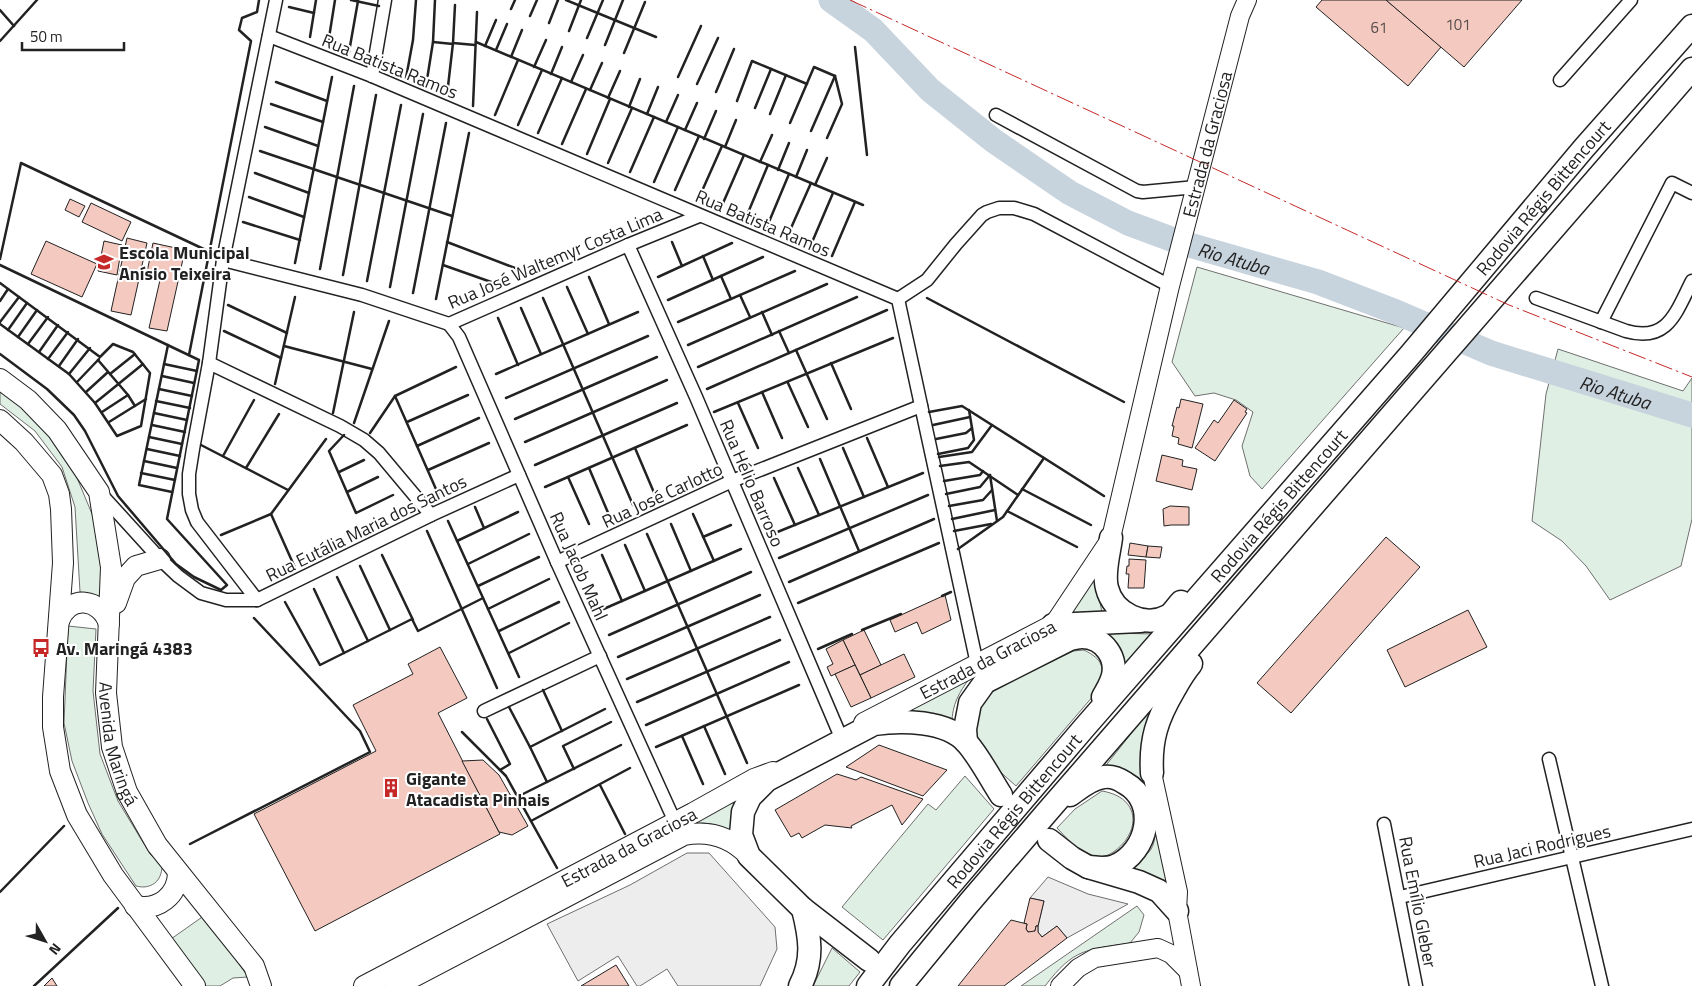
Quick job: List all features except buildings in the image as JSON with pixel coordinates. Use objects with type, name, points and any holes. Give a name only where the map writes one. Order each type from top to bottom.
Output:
[{"type":"highway","name":"Rodovia Régis Bittencourt","points":[[868,986],[900,944],[1084,728],[1410,355],[1584,148],[1692,26]]},
{"type":"highway","name":"Rodovia Régis Bittencourt","points":[[901,986],[1048,811],[1692,69]]},
{"type":"highway","points":[[1053,625],[1161,619],[1170,615],[1263,506],[1338,437]]},
{"type":"highway","points":[[1152,773],[1152,740],[1157,724],[1185,671],[1297,541],[1357,455]]},
{"type":"highway","points":[[1110,538],[1106,579],[1109,595],[1119,609],[1135,618],[1143,620]]},
{"type":"highway","points":[[966,742],[966,722],[970,704],[985,682],[1070,639],[1082,636],[1094,639],[1104,645],[1111,655],[1114,667],[1113,678],[1084,728]]},
{"type":"highway","points":[[869,960],[804,909],[749,856],[743,842],[741,828],[743,812],[750,797],[767,780],[874,724],[890,721],[918,722],[956,734],[966,742],[1002,795]]},
{"type":"highway","points":[[1048,811],[1089,782],[1103,777],[1119,779],[1132,787],[1142,799],[1147,814],[1145,830],[1138,844],[1128,857],[1115,866],[1104,868],[1088,867]]},
{"type":"highway","points":[[1050,840],[1072,858],[1088,867],[1139,882],[1158,891],[1177,911]]},
{"type":"highway","points":[[800,986],[808,965],[811,941],[804,909]]},
{"type":"main road","name":"Estrada da Graciosa","points":[[364,986],[754,779],[801,762],[840,735],[1053,625],[1110,538],[1170,286],[1240,16],[1247,0]]},
{"type":"main road","name":"Avenida Maringá","points":[[0,379],[28,400],[57,430],[99,492],[111,567],[106,693],[112,747],[127,792],[157,845],[254,966],[260,986]]},
{"type":"main road","points":[[0,420],[24,442],[52,475],[59,494],[63,563],[53,696],[53,727],[60,771],[77,815],[113,875],[195,986]]},
{"type":"main road","points":[[109,624],[125,578],[136,566],[160,559]]},
{"type":"main road","points":[[59,621],[63,613],[70,607],[86,602],[94,604],[101,609],[107,616],[109,624]]},
{"type":"main road","points":[[1152,773],[1178,892],[1177,911],[1189,979]]},
{"type":"main road","name":"Estrada da Graciosa","points":[[396,986],[684,835],[703,833],[721,836],[736,844],[749,856]]},
{"type":"main road","points":[[135,906],[152,907],[167,898],[176,884],[178,872]]},
{"type":"main road","points":[[1158,948],[1170,933],[1177,911]]},
{"type":"main road","points":[[1060,986],[1078,968],[1095,958],[1158,948],[1171,954],[1189,979]]},
{"type":"main road","points":[[242,986],[260,986]]},
{"type":"street","points":[[257,600],[197,522],[192,510],[189,494],[189,474],[209,363],[223,260],[276,0]]},
{"type":"street","points":[[372,76],[385,0]]},
{"type":"street","points":[[1560,80],[1631,0]]},
{"type":"street","name":"Rua Batista Ramos","points":[[269,36],[372,76],[898,299]]},
{"type":"street","points":[[996,115],[1137,191],[1196,187]]},
{"type":"street","points":[[1602,322],[1672,183],[1692,193]]},
{"type":"street","points":[[977,664],[898,299],[928,280],[982,215],[992,209],[1000,208],[1014,208],[1034,214],[1170,286]]},
{"type":"street","name":"Rua José Waltemyr Costa Lima","points":[[223,260],[362,295],[449,324],[628,245],[699,216]]},
{"type":"street","name":"Rua Hélio Barroso","points":[[628,245],[732,481],[840,735]]},
{"type":"street","points":[[1536,298],[1638,334],[1650,334],[1661,330],[1668,322],[1692,281]]},
{"type":"street","name":"Rua Jacob Mahl","points":[[449,324],[459,337],[557,562],[676,822]]},
{"type":"street","points":[[209,363],[340,426],[364,440],[379,453],[431,515]]},
{"type":"street","name":"Rua José Carlotto","points":[[557,562],[732,481],[921,406]]},
{"type":"street","name":"Rua Eutália Maria dos Santos","points":[[99,492],[160,559],[178,576],[201,593],[226,600],[257,600],[431,515],[519,475]]},
{"type":"street","points":[[484,711],[600,656]]},
{"type":"street","points":[[1549,759],[1602,986]]},
{"type":"street","name":"Rua Emílio Gleber","points":[[1384,824],[1400,897],[1416,986]]},
{"type":"street","name":"Rua Jaci Rodrigues","points":[[1400,897],[1692,830]]},
{"type":"green space","points":[[1197,267],[1404,328],[1262,489],[1250,476],[1242,446],[1253,412],[1236,400],[1214,393],[1195,396],[1172,362]]},
{"type":"green space","points":[[1558,349],[1683,391],[1692,378],[1692,519],[1681,566],[1610,600],[1586,566],[1562,541],[1532,521],[1546,394]]},
{"type":"green space","points":[[0,389],[23,407],[51,437],[75,473],[97,526],[104,597],[80,592],[75,507],[62,467],[35,431],[0,404]]},
{"type":"green space","points":[[1092,577],[1096,579],[1102,613],[1072,615],[1069,611]]},
{"type":"green space","points":[[68,626],[96,629],[93,691],[100,754],[118,801],[150,854],[162,866],[158,880],[146,887],[136,886],[102,834],[72,761],[64,723]]},
{"type":"green space","points":[[1109,633],[1156,634],[1123,672]]},
{"type":"green space","points":[[1084,650],[1096,657],[1101,665],[1100,688],[1016,786],[987,760],[977,742],[974,723],[978,707],[988,692],[1073,651]]},
{"type":"green space","points":[[970,678],[957,699],[953,710],[952,723],[896,713]]},
{"type":"green space","points":[[1153,706],[1148,794],[1139,781],[1130,773],[1103,769]]},
{"type":"green space","points":[[965,776],[994,809],[883,940],[842,907],[928,804],[936,810]]},
{"type":"green space","points":[[1102,791],[1117,796],[1127,803],[1132,813],[1133,823],[1123,844],[1112,853],[1099,859],[1075,847],[1057,828],[1075,809]]},
{"type":"green space","points":[[732,803],[734,804],[731,818],[733,832],[712,824],[683,825]]},
{"type":"green space","points":[[1154,821],[1168,883],[1122,868],[1139,860],[1149,852],[1154,840]]},
{"type":"green space","points":[[1137,906],[1144,915],[1139,932],[1130,943],[1102,947],[1082,953],[1064,964],[1045,986],[1021,986]]},
{"type":"green space","points":[[205,915],[248,977],[233,978],[220,986],[206,986],[171,939]]},
{"type":"green space","points":[[832,948],[860,972],[849,986],[813,986]]},
{"type":"shaded area","points":[[687,853],[709,853],[775,927],[777,949],[760,986],[678,986],[667,969],[637,986],[618,956],[578,981],[547,924],[630,885]]},
{"type":"shaded area","points":[[1048,877],[1088,894],[1128,904],[1067,938],[1057,926],[1042,937],[1038,932],[1038,926],[1044,901],[1030,898]]},
{"type":"waterway","name":"Rio Atuba","points":[[831,0],[873,30],[930,90],[994,141],[1070,193],[1128,223],[1179,242],[1318,282],[1396,312],[1491,353],[1692,415]]},
{"type":"wall","points":[[0,41],[37,0]]},
{"type":"wall","points":[[189,355],[251,41],[239,30],[242,18],[257,12],[259,0]]},
{"type":"wall","points":[[310,37],[316,0]]},
{"type":"wall","points":[[328,44],[335,0]]},
{"type":"wall","points":[[351,0],[379,6]]},
{"type":"wall","points":[[406,78],[413,40],[416,0]]},
{"type":"wall","points":[[426,86],[433,42],[435,0]]},
{"type":"wall","points":[[511,9],[515,0]]},
{"type":"wall","points":[[530,16],[537,0]]},
{"type":"wall","points":[[549,23],[558,0]]},
{"type":"wall","points":[[566,0],[656,37]]},
{"type":"wall","points":[[569,31],[581,0]]},
{"type":"wall","points":[[587,38],[603,0]]},
{"type":"wall","points":[[605,45],[623,0]]},
{"type":"wall","points":[[349,52],[358,1]]},
{"type":"wall","points":[[624,53],[645,2]]},
{"type":"wall","points":[[447,95],[455,5]]},
{"type":"wall","points":[[289,7],[314,13]]},
{"type":"wall","points":[[0,10],[14,26]]},
{"type":"wall","points":[[473,106],[477,12]]},
{"type":"wall","points":[[485,46],[496,20]]},
{"type":"wall","points":[[496,50],[507,24]]},
{"type":"wall","points":[[678,77],[701,26]]},
{"type":"wall","points":[[511,57],[522,30]]},
{"type":"wall","points":[[697,84],[718,38]]},
{"type":"wall","points":[[534,67],[546,40]]},
{"type":"wall","points":[[433,42],[453,44]]},
{"type":"wall","points":[[476,42],[863,205]]},
{"type":"wall","points":[[453,43],[475,45]]},
{"type":"wall","points":[[551,74],[562,47]]},
{"type":"wall","points":[[855,47],[867,155]]},
{"type":"wall","points":[[716,92],[734,49]]},
{"type":"wall","points":[[571,82],[583,55]]},
{"type":"wall","points":[[495,115],[518,60]]},
{"type":"wall","points":[[737,101],[752,61],[807,84]]},
{"type":"wall","points":[[590,90],[602,63]]},
{"type":"wall","points":[[790,123],[814,67],[835,76]]},
{"type":"wall","points":[[755,108],[771,69]]},
{"type":"wall","points":[[518,125],[542,70]]},
{"type":"wall","points":[[608,98],[620,71]]},
{"type":"wall","points":[[770,114],[786,75]]},
{"type":"wall","points":[[811,131],[835,76]]},
{"type":"wall","points":[[827,138],[842,104],[835,76]]},
{"type":"wall","points":[[295,263],[332,77]]},
{"type":"wall","points":[[538,133],[562,78]]},
{"type":"wall","points":[[629,107],[640,79]]},
{"type":"wall","points":[[276,82],[327,101]]},
{"type":"wall","points":[[320,269],[354,86]]},
{"type":"wall","points":[[647,114],[658,87]]},
{"type":"wall","points":[[562,144],[586,89]]},
{"type":"wall","points":[[343,275],[376,95]]},
{"type":"wall","points":[[666,122],[678,95]]},
{"type":"wall","points":[[587,154],[610,99]]},
{"type":"wall","points":[[685,130],[697,103]]},
{"type":"wall","points":[[271,104],[323,122]]},
{"type":"wall","points":[[367,281],[401,105]]},
{"type":"wall","points":[[608,163],[632,108]]},
{"type":"wall","points":[[704,139],[716,111]]},
{"type":"wall","points":[[390,287],[423,114]]},
{"type":"wall","points":[[630,172],[654,117]]},
{"type":"wall","points":[[725,147],[736,120]]},
{"type":"wall","points":[[413,293],[446,123]]},
{"type":"wall","points":[[265,127],[318,146]]},
{"type":"wall","points":[[654,182],[678,127]]},
{"type":"wall","points":[[436,299],[469,133]]},
{"type":"wall","points":[[760,162],[772,135]]},
{"type":"wall","points":[[675,190],[699,136]]},
{"type":"wall","points":[[778,170],[789,143]]},
{"type":"wall","points":[[698,200],[722,146]]},
{"type":"wall","points":[[796,177],[807,150]]},
{"type":"wall","points":[[260,151],[452,216]]},
{"type":"wall","points":[[720,210],[744,155]]},
{"type":"wall","points":[[815,185],[827,158]]},
{"type":"wall","points":[[0,259],[21,163],[210,252]]},
{"type":"wall","points":[[745,220],[768,165]]},
{"type":"wall","points":[[255,173],[309,193]]},
{"type":"wall","points":[[766,229],[789,174]]},
{"type":"wall","points":[[787,237],[811,183]]},
{"type":"wall","points":[[810,247],[833,193]]},
{"type":"wall","points":[[249,197],[304,217]]},
{"type":"wall","points":[[832,256],[855,202]]},
{"type":"wall","points":[[243,222],[300,240]]},
{"type":"wall","points":[[447,242],[523,271]]},
{"type":"wall","points":[[672,242],[682,266]]},
{"type":"wall","points":[[658,277],[732,243]]},
{"type":"wall","points":[[703,256],[713,280]]},
{"type":"wall","points":[[668,300],[763,257]]},
{"type":"wall","points":[[0,265],[199,360],[167,519],[227,585],[221,590],[194,577],[176,564],[118,496],[85,431],[74,415],[47,389],[0,354]]},
{"type":"wall","points":[[443,265],[494,283]]},
{"type":"wall","points":[[678,322],[795,271]]},
{"type":"wall","points":[[721,276],[731,299]]},
{"type":"wall","points":[[589,277],[609,324]]},
{"type":"wall","points":[[0,283],[100,357],[113,344],[133,352],[150,373],[141,426],[117,436],[95,403],[69,374],[0,324]]},
{"type":"wall","points":[[688,345],[827,284]]},
{"type":"wall","points":[[567,287],[588,334]]},
{"type":"wall","points":[[0,301],[8,289]]},
{"type":"wall","points":[[740,295],[750,317]]},
{"type":"wall","points":[[0,322],[19,297]]},
{"type":"wall","points":[[275,384],[295,297]]},
{"type":"wall","points":[[698,367],[857,297]]},
{"type":"wall","points":[[543,298],[633,505]]},
{"type":"wall","points":[[927,298],[1124,402]]},
{"type":"wall","points":[[8,330],[27,303]]},
{"type":"wall","points":[[228,305],[287,333]]},
{"type":"wall","points":[[521,308],[541,354]]},
{"type":"wall","points":[[18,337],[37,310]]},
{"type":"wall","points":[[707,389],[887,310]]},
{"type":"wall","points":[[333,413],[354,312]]},
{"type":"wall","points":[[496,374],[638,312]]},
{"type":"wall","points":[[762,312],[772,335]]},
{"type":"wall","points":[[28,344],[48,317]]},
{"type":"wall","points":[[498,318],[518,365]]},
{"type":"wall","points":[[354,423],[389,321]]},
{"type":"wall","points":[[39,352],[58,325]]},
{"type":"wall","points":[[224,331],[281,358]]},
{"type":"wall","points":[[779,331],[789,353]]},
{"type":"wall","points":[[48,359],[68,332]]},
{"type":"wall","points":[[506,398],[648,336]]},
{"type":"wall","points":[[714,412],[893,338]]},
{"type":"wall","points":[[59,366],[78,339]]},
{"type":"wall","points":[[168,345],[139,485],[172,492]]},
{"type":"wall","points":[[284,346],[372,369]]},
{"type":"wall","points":[[69,374],[90,348]]},
{"type":"wall","points":[[796,350],[827,419]]},
{"type":"wall","points":[[110,374],[135,354]]},
{"type":"wall","points":[[515,419],[657,357]]},
{"type":"wall","points":[[77,382],[99,359]]},
{"type":"wall","points":[[98,360],[135,406]]},
{"type":"wall","points":[[831,363],[851,409]]},
{"type":"wall","points":[[95,403],[143,364]]},
{"type":"wall","points":[[164,364],[197,371]]},
{"type":"wall","points":[[370,433],[395,396],[456,367]]},
{"type":"wall","points":[[86,392],[108,372]]},
{"type":"wall","points":[[162,376],[194,383]]},
{"type":"wall","points":[[525,442],[667,380]]},
{"type":"wall","points":[[788,383],[808,427]]},
{"type":"wall","points":[[159,389],[192,396]]},
{"type":"wall","points":[[762,392],[782,438]]},
{"type":"wall","points":[[102,412],[128,395]]},
{"type":"wall","points":[[407,422],[468,395]]},
{"type":"wall","points":[[395,396],[439,496]]},
{"type":"wall","points":[[109,422],[146,399]]},
{"type":"wall","points":[[223,456],[254,400]]},
{"type":"wall","points":[[156,401],[190,408]]},
{"type":"wall","points":[[535,465],[677,403]]},
{"type":"wall","points":[[738,403],[758,448]]},
{"type":"wall","points":[[929,412],[962,406],[1104,496]]},
{"type":"wall","points":[[938,454],[968,448],[974,440],[969,410]]},
{"type":"wall","points":[[154,413],[187,420]]},
{"type":"wall","points":[[246,468],[279,414]]},
{"type":"wall","points":[[933,425],[970,417]]},
{"type":"wall","points":[[417,446],[479,418]]},
{"type":"wall","points":[[152,425],[185,432]]},
{"type":"wall","points":[[545,487],[687,425]]},
{"type":"wall","points":[[939,457],[972,452],[992,425]]},
{"type":"wall","points":[[936,439],[966,433],[972,428]]},
{"type":"wall","points":[[344,435],[329,451],[356,513],[393,495]]},
{"type":"wall","points":[[149,437],[182,444]]},
{"type":"wall","points":[[867,438],[888,487]]},
{"type":"wall","points":[[296,570],[271,514],[326,439]]},
{"type":"wall","points":[[428,470],[489,443]]},
{"type":"wall","points":[[201,445],[288,490]]},
{"type":"wall","points":[[635,448],[655,495]]},
{"type":"wall","points":[[843,448],[864,497]]},
{"type":"wall","points":[[147,449],[180,456]]},
{"type":"wall","points":[[958,549],[1003,517],[1044,458]]},
{"type":"wall","points":[[820,459],[859,551]]},
{"type":"wall","points":[[339,472],[364,460]]},
{"type":"wall","points":[[144,461],[177,468]]},
{"type":"wall","points":[[940,466],[969,462],[1018,495]]},
{"type":"wall","points":[[589,468],[609,515]]},
{"type":"wall","points":[[798,468],[819,515]]},
{"type":"wall","points":[[944,481],[980,475],[983,471]]},
{"type":"wall","points":[[141,473],[175,480]]},
{"type":"wall","points":[[770,535],[923,473]]},
{"type":"wall","points":[[990,475],[997,521]]},
{"type":"wall","points":[[946,494],[980,487],[990,475]]},
{"type":"wall","points":[[347,492],[378,477]]},
{"type":"wall","points":[[568,477],[589,524]]},
{"type":"wall","points":[[774,478],[795,525]]},
{"type":"wall","points":[[1022,489],[1091,525]]},
{"type":"wall","points":[[949,506],[983,500],[992,490]]},
{"type":"wall","points":[[779,558],[928,495]]},
{"type":"wall","points":[[475,507],[484,528]]},
{"type":"wall","points":[[952,519],[995,510]]},
{"type":"wall","points":[[1007,511],[1077,547]]},
{"type":"wall","points":[[457,541],[518,512]]},
{"type":"wall","points":[[221,535],[271,514]]},
{"type":"wall","points":[[693,514],[714,561]]},
{"type":"wall","points":[[789,582],[934,519]]},
{"type":"wall","points":[[448,521],[519,677]]},
{"type":"wall","points":[[671,524],[691,571]]},
{"type":"wall","points":[[954,531],[991,524]]},
{"type":"wall","points":[[703,537],[731,525]]},
{"type":"wall","points":[[427,531],[497,688]]},
{"type":"wall","points":[[468,564],[529,534]]},
{"type":"wall","points":[[647,534],[747,763]]},
{"type":"wall","points":[[798,603],[939,543]]},
{"type":"wall","points":[[625,545],[645,591]]},
{"type":"wall","points":[[599,611],[741,549]]},
{"type":"wall","points":[[382,555],[413,620]]},
{"type":"wall","points":[[602,555],[622,601]]},
{"type":"wall","points":[[478,586],[539,557]]},
{"type":"wall","points":[[360,566],[390,630]]},
{"type":"wall","points":[[609,635],[751,572]]},
{"type":"wall","points":[[337,577],[368,641]]},
{"type":"wall","points":[[488,609],[549,579]]},
{"type":"wall","points":[[314,589],[344,653]]},
{"type":"wall","points":[[942,596],[951,592]]},
{"type":"wall","points":[[618,657],[760,595]]},
{"type":"wall","points":[[285,602],[320,665],[412,619],[418,631],[483,598]]},
{"type":"wall","points":[[499,631],[559,602]]},
{"type":"wall","points":[[862,630],[901,614]]},
{"type":"wall","points":[[627,679],[770,617]]},
{"type":"wall","points":[[190,844],[370,752],[360,731],[254,618]]},
{"type":"wall","points":[[509,653],[569,623]]},
{"type":"wall","points":[[818,649],[852,634]]},
{"type":"wall","points":[[637,702],[780,640]]},
{"type":"wall","points":[[646,725],[789,662]]},
{"type":"wall","points":[[656,747],[799,685]]},
{"type":"wall","points":[[543,690],[562,731]]},
{"type":"wall","points":[[509,707],[530,747]]},
{"type":"wall","points":[[547,782],[530,747],[605,709]]},
{"type":"wall","points":[[487,719],[510,764],[500,770]]},
{"type":"wall","points":[[574,769],[563,746],[611,722]]},
{"type":"wall","points":[[704,726],[725,774]]},
{"type":"wall","points":[[462,732],[506,776],[557,868]]},
{"type":"wall","points":[[682,736],[703,784]]},
{"type":"wall","points":[[517,797],[621,745]]},
{"type":"wall","points":[[531,821],[630,768]]},
{"type":"wall","points":[[600,785],[625,834]]},
{"type":"wall","points":[[0,892],[64,826]]},
{"type":"wall","points":[[34,986],[118,908]]},
{"type":"power","points":[[850,0],[1509,305],[1692,377]]},
{"type":"place","name":"Escola Municipal Anísio Teixeira","points":[[104,262]]},
{"type":"place","name":"Av. Maringá 4383","points":[[41,648]]},
{"type":"place","name":"Gigante Atacadista Pinhais","points":[[391,788]]}]
